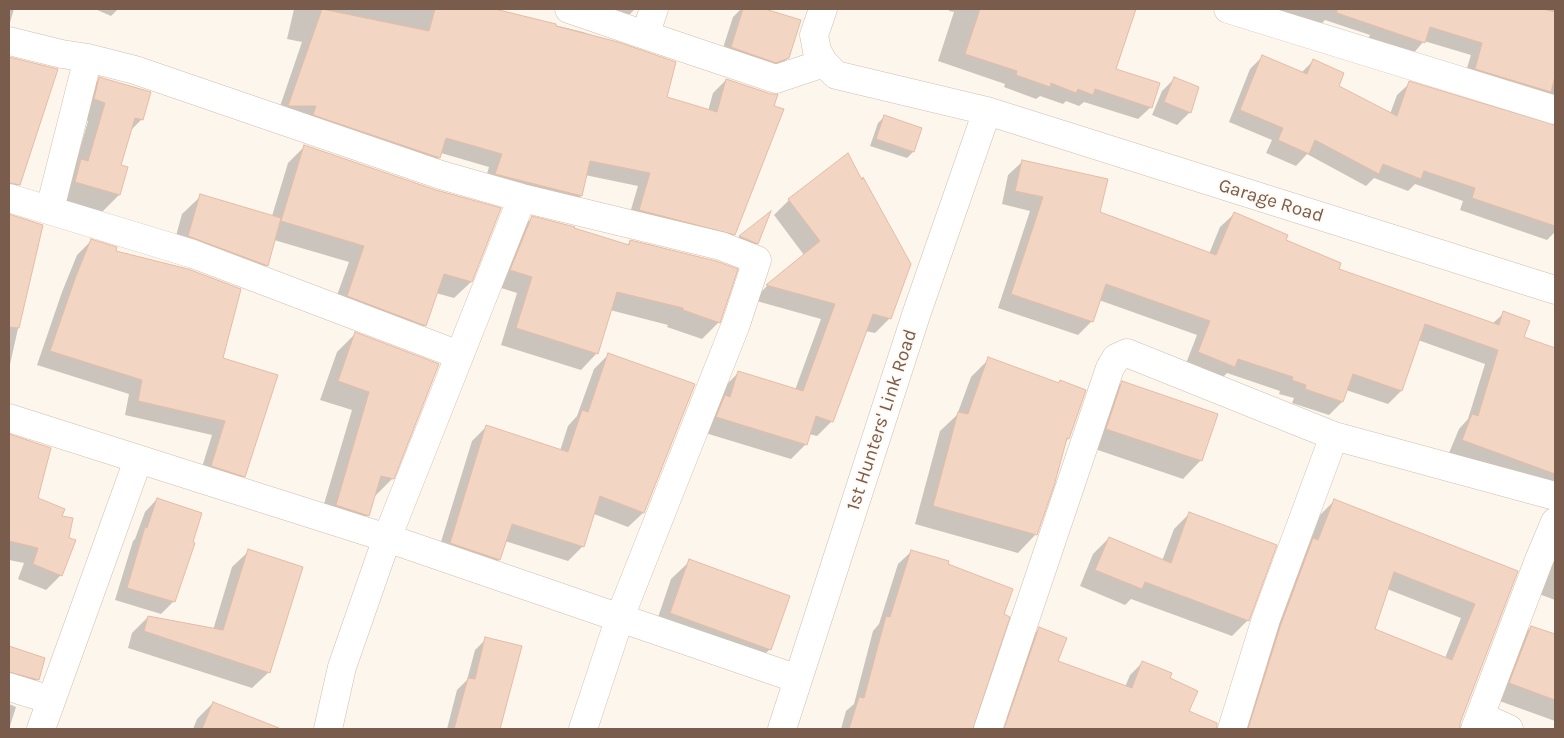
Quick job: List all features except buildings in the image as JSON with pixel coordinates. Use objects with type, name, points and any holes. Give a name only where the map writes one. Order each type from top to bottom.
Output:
[{"type":"street","points":[[569,9],[776,78],[824,64],[817,51],[814,35],[823,9]]},
{"type":"street","points":[[645,35],[654,9]]},
{"type":"street","points":[[1228,9],[1555,110]]},
{"type":"street","points":[[9,41],[135,70],[441,175],[522,198],[721,246],[757,260],[736,324],[620,617],[583,729]]},
{"type":"street","points":[[50,209],[88,58]]},
{"type":"street","name":"Garage Road","points":[[824,64],[836,75],[987,112],[1555,290]]},
{"type":"street","name":"1st Hunters' Link Road","points":[[782,729],[916,315],[987,112]]},
{"type":"street","points":[[9,198],[193,254],[459,355]]},
{"type":"street","points":[[328,729],[342,667],[387,538],[522,198]]},
{"type":"street","points":[[988,729],[1110,368],[1116,358],[1127,353],[1334,436],[1555,496]]},
{"type":"street","points":[[9,418],[387,538],[798,679]]},
{"type":"street","points":[[1232,729],[1266,619],[1334,436]]},
{"type":"street","points":[[41,729],[138,460]]},
{"type":"street","points":[[1509,729],[1478,723],[1555,522]]},
{"type":"street","points":[[9,687],[51,700]]}]
